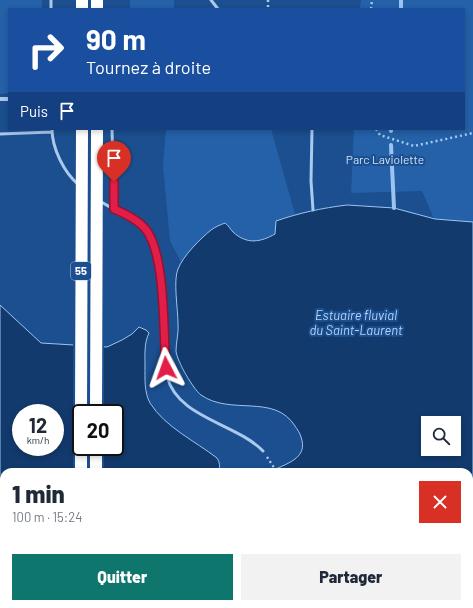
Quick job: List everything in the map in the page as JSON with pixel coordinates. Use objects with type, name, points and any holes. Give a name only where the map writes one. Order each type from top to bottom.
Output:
[{"type":"highway","name":"55","points":[[81,404],[82,130]]},
{"type":"highway","name":"55","points":[[96,130],[96,404]]},
{"type":"highway","points":[[81,456],[81,468]]},
{"type":"highway","points":[[96,456],[96,468]]},
{"type":"lane","points":[[211,0],[217,8]]},
{"type":"lane","points":[[0,134],[52,130],[55,147],[67,172],[74,181],[88,193]]},
{"type":"lane","points":[[112,130],[114,209]]},
{"type":"lane","points":[[312,130],[311,181],[313,210]]},
{"type":"lane","points":[[93,196],[139,223],[152,239],[156,251],[161,284],[167,376],[171,388],[179,398],[197,411],[250,440],[263,451]]},
{"type":"path","points":[[377,130],[380,134],[414,146],[473,133]]},
{"type":"path","points":[[263,451],[274,468]]},
{"type":"green space","points":[[0,0],[42,0],[42,8],[8,8],[8,93],[0,94]]},
{"type":"green space","points":[[130,0],[174,0],[174,8],[130,8]]},
{"type":"green space","name":"Estuaire fluvial du Saint-Laurent","points":[[361,0],[473,0],[473,468],[277,468],[294,460],[302,451],[303,444],[300,434],[295,426],[286,416],[276,410],[264,407],[226,404],[214,401],[202,395],[194,387],[186,375],[177,356],[178,327],[176,284],[178,269],[181,262],[170,241],[163,166],[166,130],[271,130],[295,214],[331,208],[367,206],[393,208],[434,219],[422,191],[351,193],[354,130],[465,130],[465,8],[360,8]]},
{"type":"water","name":"Estuaire fluvial du Saint-Laurent","points":[[347,205],[394,208],[435,219],[473,222],[473,468],[277,468],[294,460],[302,451],[303,444],[301,437],[295,426],[286,416],[276,410],[264,407],[225,404],[213,401],[198,392],[182,368],[176,351],[178,326],[176,280],[180,264],[202,238],[213,229],[225,223],[233,232],[244,239],[254,241],[264,239],[275,234],[276,221],[302,213]]},
{"type":"water","name":"Estuaire fluvial du Saint-Laurent","points":[[0,305],[41,343],[107,347],[132,334],[139,327],[146,330],[149,333],[145,349],[145,385],[148,399],[156,412],[181,433],[217,458],[220,468],[0,468]]},
{"type":"pier","points":[[73,343],[104,345],[104,404],[73,404]]},
{"type":"pier","points":[[73,456],[104,456],[104,468],[73,468]]},
{"type":"waterway","points":[[401,0],[401,8]]},
{"type":"waterway","points":[[391,145],[394,208]]},
{"type":"route","points":[[114,182],[114,209],[139,223],[146,230],[152,239],[156,251],[161,284],[166,368]]},
{"type":"park label","name":"Parc Laviolette","points":[[385,160]]}]
